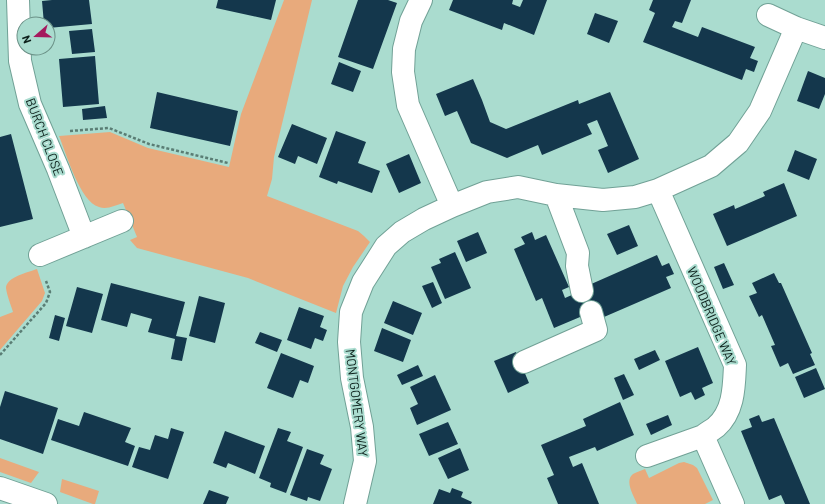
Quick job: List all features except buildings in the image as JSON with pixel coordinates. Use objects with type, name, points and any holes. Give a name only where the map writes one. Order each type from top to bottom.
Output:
[{"type":"street","points":[[421,0],[412,21],[404,49],[403,72],[408,105],[452,206]]},
{"type":"street","name":"BURCH CLOSE","points":[[12,6],[20,61],[30,104],[84,237]]},
{"type":"street","points":[[768,15],[796,28],[825,38]]},
{"type":"street","name":"MONTGOMERY WAY","points":[[355,504],[365,461],[362,427],[352,378],[349,342],[351,312],[363,282],[386,246],[402,232],[424,219],[487,192],[518,188],[556,195],[602,200],[635,197],[658,190],[711,166],[738,143],[760,111],[796,28]]},
{"type":"street","name":"WOODBRIDGE WAY","points":[[647,456],[702,436],[716,426],[728,412],[734,389],[735,365],[658,190]]},
{"type":"street","points":[[556,195],[578,254],[577,266],[582,291]]},
{"type":"street","points":[[40,255],[122,221]]},
{"type":"street","points":[[524,362],[596,330],[591,312]]},
{"type":"street","points":[[702,436],[733,504]]},
{"type":"street","points":[[0,488],[46,504]]},
{"type":"path","points":[[43,134],[109,128],[149,144],[228,163]]},
{"type":"path","points":[[0,355],[46,303],[50,292],[43,274],[40,255]]},
{"type":"shaded area","points":[[284,0],[312,0],[274,157],[272,179],[267,196],[358,231],[370,242],[353,267],[343,286],[336,313],[248,278],[137,248],[130,240],[137,237],[123,203],[102,208],[92,203],[74,176],[59,136],[110,132],[148,148],[229,167],[241,114]]},
{"type":"shaded area","points":[[37,269],[45,293],[42,301],[0,350],[0,317],[13,312],[6,288],[7,284],[18,276]]},
{"type":"shaded area","points":[[0,458],[39,472],[31,483],[0,472]]},
{"type":"shaded area","points":[[684,462],[697,468],[713,500],[705,504],[637,504],[629,481],[633,474],[645,469],[649,478]]},
{"type":"shaded area","points":[[62,479],[99,491],[95,504],[60,492]]}]
